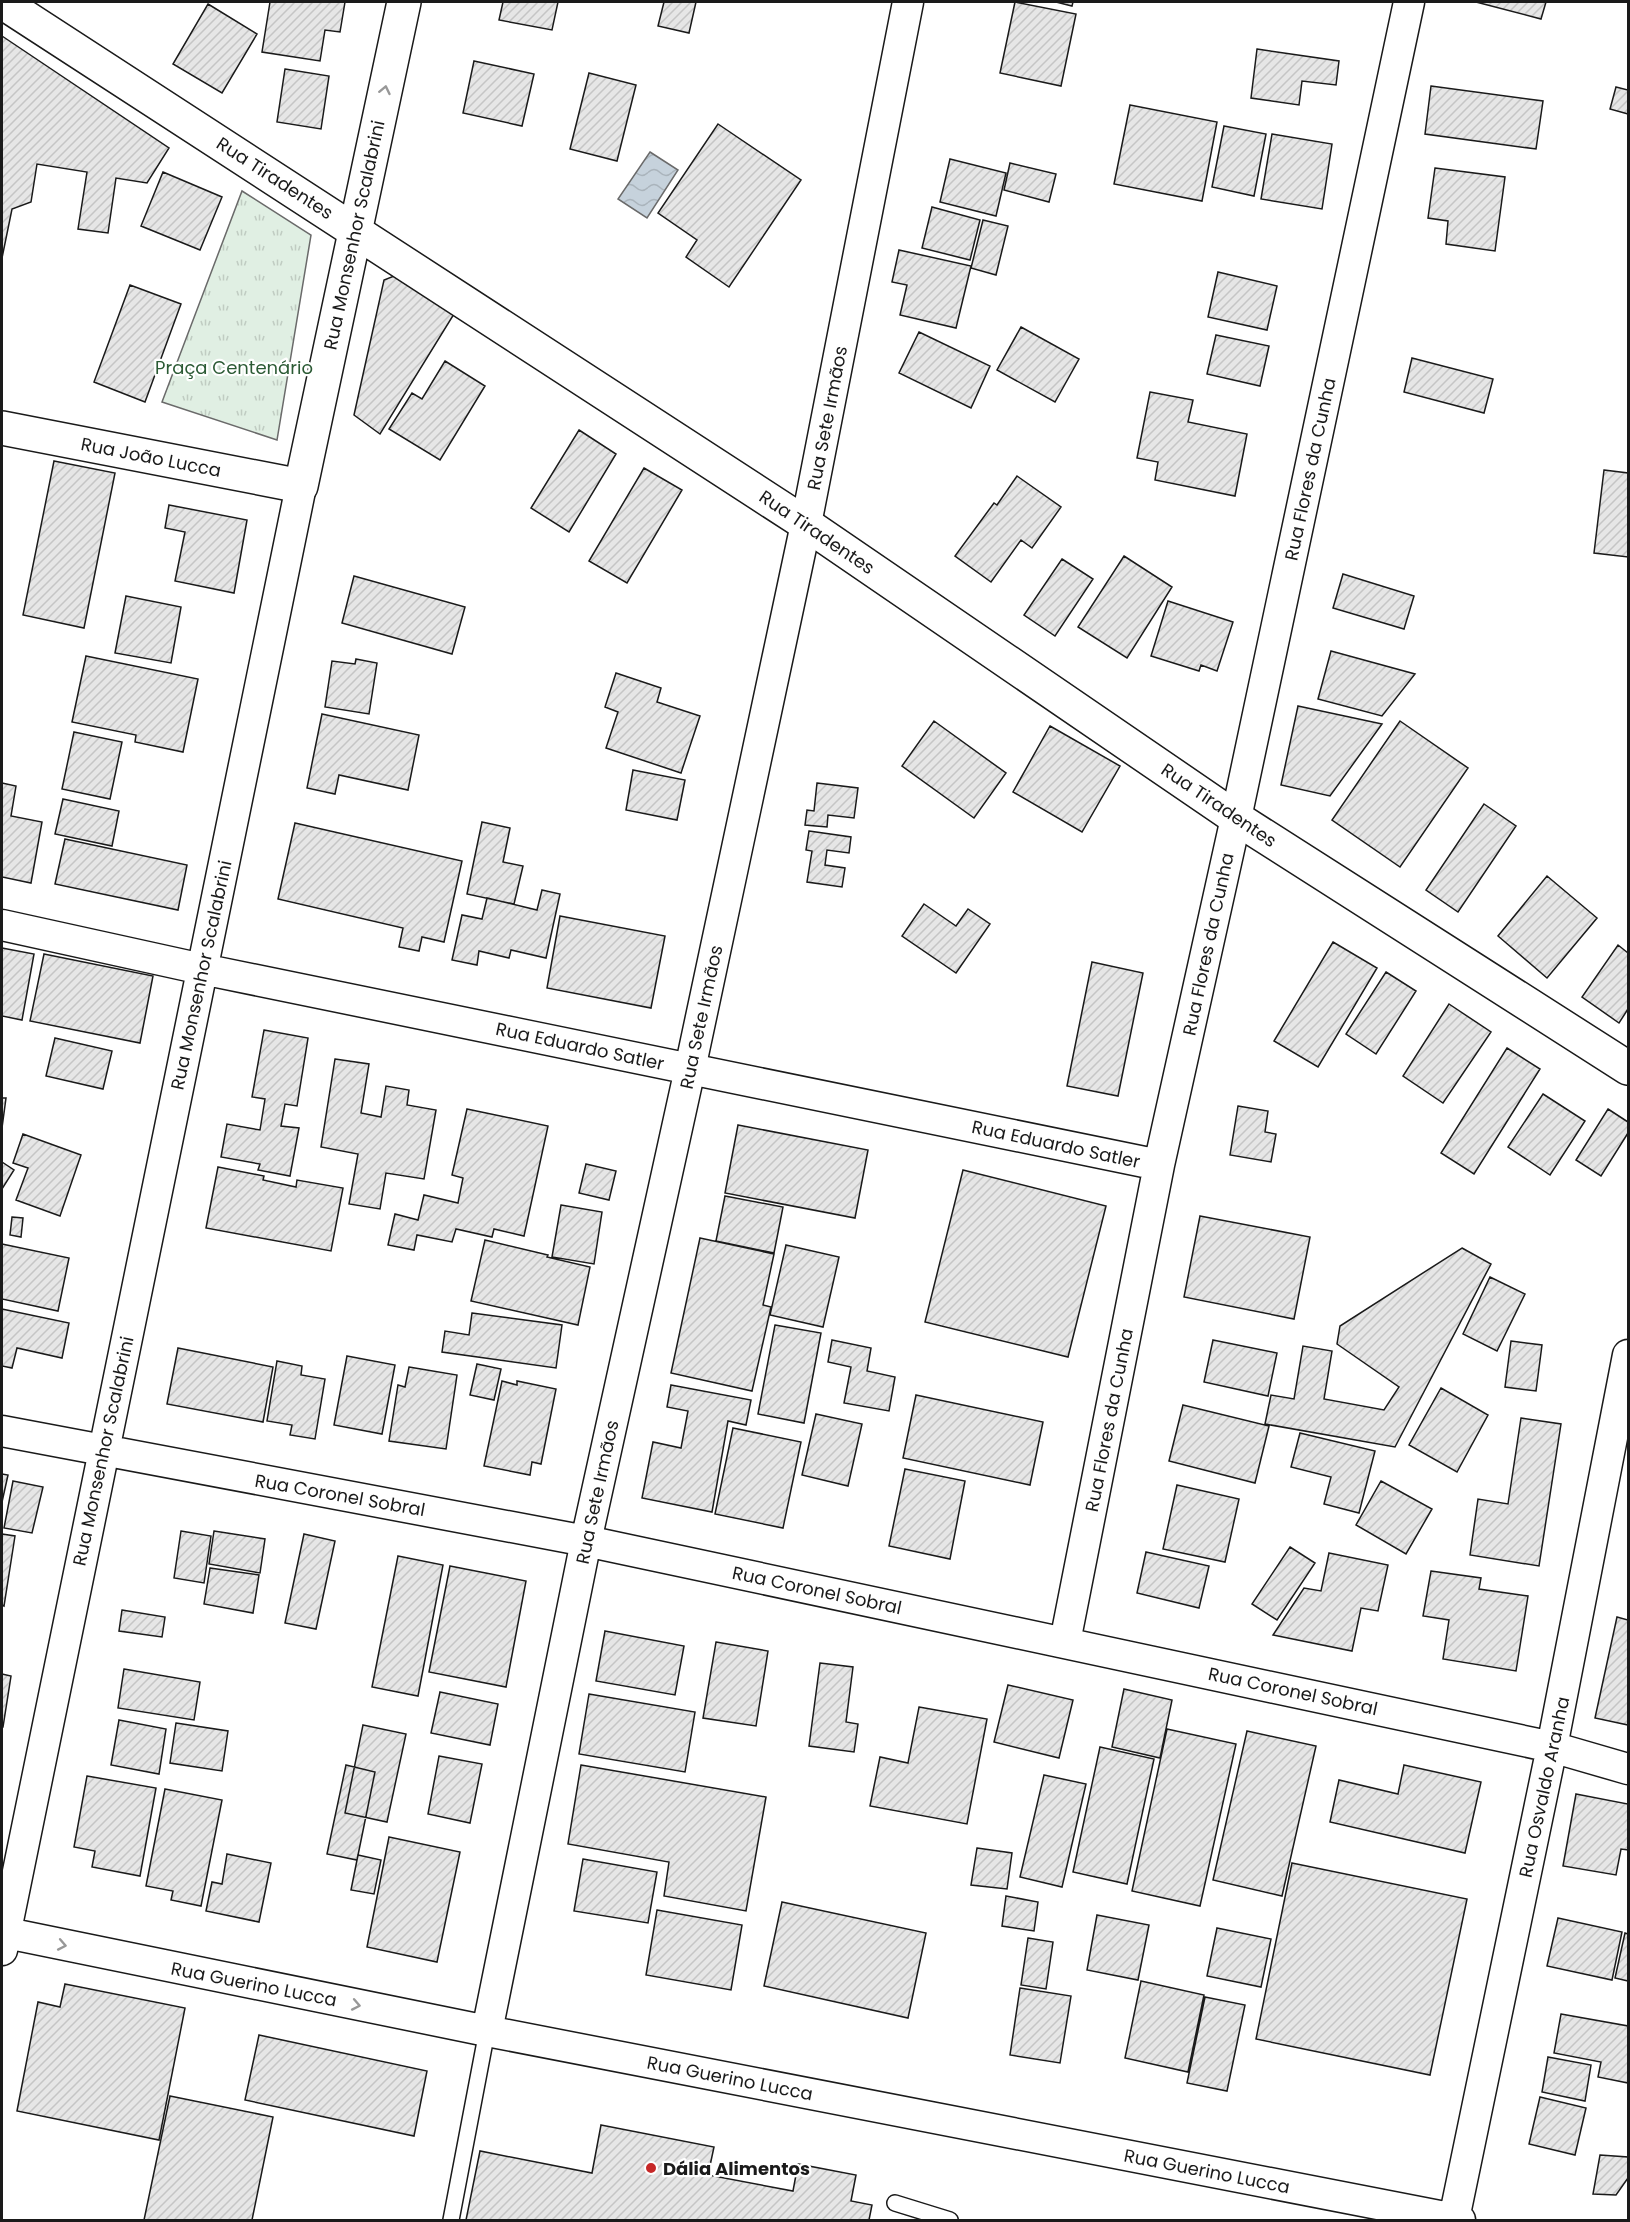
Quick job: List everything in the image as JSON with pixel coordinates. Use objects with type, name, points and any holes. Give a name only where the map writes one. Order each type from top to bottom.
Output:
[{"type":"street","name":"Rua Tiradentes","points":[[2,2],[807,524],[1236,818],[1629,1068]]},
{"type":"street","name":"Rua Monsenhor Scalabrini","points":[[3,1938],[354,229],[404,2]]},
{"type":"street","name":"Rua Sete Irmãos","points":[[487,2031],[586,1541],[807,524],[908,2]]},
{"type":"street","name":"Rua Flores da Cunha","points":[[1065,1642],[1159,1166],[1236,818],[1409,2]]},
{"type":"street","name":"Rua João Lucca","points":[[2,428],[301,486]]},
{"type":"street","name":"Rua Eduardo Satler","points":[[2,925],[202,969],[1159,1166]]},
{"type":"street","name":"Rua Osvaldo Aranha","points":[[1457,2220],[1629,1355]]},
{"type":"street","name":"Rua Coronel Sobral","points":[[2,1431],[586,1541],[1552,1747],[1629,1769]]},
{"type":"street","name":"Rua Guerino Lucca","points":[[3,1938],[1457,2220]]},
{"type":"lane","points":[[451,2220],[487,2031]]},
{"type":"lane","points":[[895,2204],[950,2220]]},
{"type":"green space","name":"Praça Centenário","points":[[242,191],[311,235],[277,440],[162,402]]},
{"type":"water","points":[[650,152],[678,170],[647,218],[618,199]]},
{"type":"building","points":[[270,2],[345,2],[340,32],[325,30],[320,61],[262,52]]},
{"type":"building","points":[[503,2],[558,2],[552,30],[499,20]]},
{"type":"building","points":[[664,2],[696,2],[689,33],[658,26]]},
{"type":"building","points":[[1015,2],[1076,14],[1061,86],[1000,73]]},
{"type":"building","points":[[1056,2],[1073,2],[1072,6]]},
{"type":"building","points":[[1476,2],[1546,2],[1541,19]]},
{"type":"building","points":[[208,4],[257,34],[222,93],[173,64]]},
{"type":"building","points":[[2,36],[169,148],[147,183],[116,178],[108,233],[78,229],[87,172],[37,164],[31,202],[12,209],[2,258]]},
{"type":"building","points":[[1257,49],[1339,61],[1336,85],[1302,81],[1299,105],[1251,98]]},
{"type":"building","points":[[474,61],[534,74],[522,126],[463,113]]},
{"type":"building","points":[[285,69],[329,76],[321,129],[277,122]]},
{"type":"building","points":[[589,73],[636,85],[617,161],[570,149]]},
{"type":"building","points":[[1431,86],[1543,101],[1536,149],[1425,134]]},
{"type":"building","points":[[1616,87],[1628,90],[1628,114],[1610,109]]},
{"type":"building","points":[[1130,105],[1217,122],[1202,201],[1114,184]]},
{"type":"building","points":[[718,124],[801,180],[729,287],[686,257],[697,240],[658,213]]},
{"type":"building","points":[[1224,126],[1266,134],[1254,196],[1212,187]]},
{"type":"building","points":[[1272,134],[1332,144],[1322,209],[1261,199]]},
{"type":"building","points":[[950,159],[1006,173],[996,216],[940,202]]},
{"type":"building","points":[[1010,163],[1056,174],[1049,202],[1004,190]]},
{"type":"building","points":[[1435,168],[1505,177],[1495,251],[1446,244],[1448,221],[1428,218]]},
{"type":"building","points":[[163,172],[222,197],[200,250],[141,226]]},
{"type":"building","points":[[932,207],[980,220],[970,260],[922,248]]},
{"type":"building","points":[[983,220],[1008,226],[996,275],[971,268]]},
{"type":"building","points":[[899,250],[971,266],[956,328],[900,315],[907,285],[892,282]]},
{"type":"building","points":[[1218,272],[1277,286],[1267,330],[1208,317]]},
{"type":"building","points":[[394,276],[454,314],[380,434],[354,415],[384,280]]},
{"type":"building","points":[[130,285],[181,304],[145,402],[94,382]]},
{"type":"building","points":[[1021,327],[1079,359],[1055,402],[997,370]]},
{"type":"building","points":[[919,332],[990,366],[971,408],[899,373]]},
{"type":"building","points":[[1216,335],[1269,346],[1260,386],[1207,374]]},
{"type":"building","points":[[1412,358],[1493,379],[1484,413],[1404,392]]},
{"type":"building","points":[[445,361],[485,386],[440,460],[389,429],[412,393],[422,399]]},
{"type":"building","points":[[1150,392],[1193,400],[1188,422],[1247,434],[1235,496],[1155,480],[1158,462],[1137,458]]},
{"type":"building","points":[[579,430],[616,454],[569,532],[531,508]]},
{"type":"building","points":[[54,461],[115,473],[84,628],[23,615]]},
{"type":"building","points":[[644,468],[682,490],[627,583],[589,561]]},
{"type":"building","points":[[1604,470],[1628,473],[1628,557],[1594,553]]},
{"type":"building","points":[[1017,476],[1061,507],[1032,548],[1021,540],[991,582],[955,556],[994,503],[997,505]]},
{"type":"building","points":[[169,505],[247,520],[234,593],[175,581],[185,532],[165,528]]},
{"type":"building","points":[[1124,556],[1172,587],[1127,658],[1078,627]]},
{"type":"building","points":[[1062,559],[1093,579],[1055,636],[1024,615]]},
{"type":"building","points":[[1343,574],[1414,596],[1404,629],[1333,608]]},
{"type":"building","points":[[354,576],[465,607],[452,654],[342,623]]},
{"type":"building","points":[[126,596],[181,607],[171,663],[115,653]]},
{"type":"building","points":[[1168,601],[1233,622],[1217,671],[1201,665],[1199,671],[1151,656]]},
{"type":"building","points":[[1331,651],[1415,674],[1382,716],[1318,699]]},
{"type":"building","points":[[86,656],[198,679],[183,752],[135,742],[136,735],[72,722]]},
{"type":"building","points":[[356,659],[377,663],[369,714],[325,707],[332,661],[355,664]]},
{"type":"building","points":[[616,673],[661,688],[657,702],[700,716],[681,773],[606,748],[618,712],[605,707]]},
{"type":"building","points":[[1298,706],[1382,724],[1330,796],[1281,785]]},
{"type":"building","points":[[322,714],[419,735],[408,790],[339,775],[335,794],[307,788]]},
{"type":"building","points":[[934,721],[1006,773],[974,818],[902,766]]},
{"type":"building","points":[[1400,721],[1468,768],[1400,867],[1332,820]]},
{"type":"building","points":[[1050,726],[1120,766],[1082,832],[1013,792]]},
{"type":"building","points":[[74,732],[122,742],[110,799],[62,789]]},
{"type":"building","points":[[633,770],[685,780],[677,820],[626,810]]},
{"type":"building","points":[[2,783],[16,786],[11,816],[42,822],[31,883],[2,877]]},
{"type":"building","points":[[817,783],[858,788],[854,818],[828,815],[827,827],[805,825],[807,810],[814,811]]},
{"type":"building","points":[[63,799],[119,811],[112,846],[55,834]]},
{"type":"building","points":[[1484,804],[1516,826],[1458,912],[1426,890]]},
{"type":"building","points":[[482,822],[510,828],[503,862],[523,866],[514,904],[467,894]]},
{"type":"building","points":[[295,823],[462,861],[444,942],[422,937],[419,951],[399,947],[403,928],[278,899]]},
{"type":"building","points":[[809,831],[851,837],[849,853],[827,850],[825,865],[845,868],[842,887],[807,882],[812,851],[806,850]]},
{"type":"building","points":[[65,839],[187,865],[178,910],[55,884]]},
{"type":"building","points":[[1547,876],[1597,918],[1547,978],[1498,936]]},
{"type":"building","points":[[542,890],[560,894],[546,958],[511,950],[509,958],[479,951],[477,965],[452,960],[462,915],[482,919],[487,898],[537,910]]},
{"type":"building","points":[[924,904],[956,926],[968,909],[990,924],[956,973],[902,936]]},
{"type":"building","points":[[560,916],[665,936],[651,1008],[547,988]]},
{"type":"building","points":[[1333,942],[1377,968],[1318,1067],[1274,1041]]},
{"type":"building","points":[[1618,945],[1628,953],[1628,1009],[1619,1023],[1582,997]]},
{"type":"building","points":[[2,948],[34,954],[22,1020],[2,1016]]},
{"type":"building","points":[[44,954],[153,976],[140,1043],[30,1021]]},
{"type":"building","points":[[1092,962],[1143,973],[1118,1096],[1067,1086]]},
{"type":"building","points":[[1386,972],[1416,991],[1376,1054],[1346,1034]]},
{"type":"building","points":[[1449,1004],[1491,1032],[1443,1103],[1403,1076]]},
{"type":"building","points":[[264,1030],[308,1038],[297,1106],[285,1104],[281,1126],[299,1128],[290,1176],[258,1170],[260,1164],[221,1157],[227,1124],[260,1130],[265,1099],[252,1097]]},
{"type":"building","points":[[55,1038],[112,1051],[103,1089],[46,1076]]},
{"type":"building","points":[[1507,1048],[1540,1069],[1474,1174],[1441,1153]]},
{"type":"building","points":[[335,1059],[369,1064],[361,1113],[381,1117],[386,1086],[409,1090],[407,1105],[436,1110],[424,1179],[386,1173],[380,1209],[349,1204],[358,1154],[321,1147]]},
{"type":"building","points":[[1543,1094],[1585,1121],[1550,1175],[1508,1147]]},
{"type":"building","points":[[2,1098],[6,1098],[2,1128]]},
{"type":"building","points":[[1238,1106],[1268,1111],[1265,1132],[1276,1134],[1271,1162],[1230,1155]]},
{"type":"building","points":[[467,1109],[548,1126],[524,1236],[494,1229],[492,1237],[456,1229],[452,1242],[417,1235],[414,1250],[388,1245],[395,1214],[418,1220],[424,1195],[458,1203],[463,1178],[452,1175]]},
{"type":"building","points":[[1608,1109],[1628,1122],[1628,1133],[1601,1176],[1576,1160]]},
{"type":"building","points":[[738,1125],[868,1150],[855,1218],[725,1193]]},
{"type":"building","points":[[23,1134],[81,1155],[60,1216],[16,1200],[28,1168],[13,1163]]},
{"type":"building","points":[[2,1162],[14,1170],[2,1189]]},
{"type":"building","points":[[586,1164],[616,1171],[609,1200],[579,1193]]},
{"type":"building","points":[[218,1167],[264,1176],[263,1180],[296,1187],[297,1180],[343,1188],[331,1251],[206,1228]]},
{"type":"building","points":[[963,1170],[1106,1206],[1068,1357],[925,1322]]},
{"type":"building","points":[[725,1196],[783,1207],[774,1253],[716,1241]]},
{"type":"building","points":[[561,1205],[602,1212],[594,1264],[552,1257]]},
{"type":"building","points":[[1200,1216],[1310,1237],[1294,1319],[1184,1297]]},
{"type":"building","points":[[12,1217],[23,1218],[21,1237],[10,1235]]},
{"type":"building","points":[[700,1238],[774,1254],[763,1305],[771,1307],[752,1391],[671,1373]]},
{"type":"building","points":[[485,1240],[590,1267],[578,1325],[471,1301]]},
{"type":"building","points":[[2,1244],[69,1258],[58,1311],[2,1299]]},
{"type":"building","points":[[786,1245],[839,1257],[823,1327],[770,1315]]},
{"type":"building","points":[[1462,1248],[1491,1264],[1395,1447],[1265,1424],[1271,1395],[1294,1399],[1303,1346],[1332,1351],[1324,1399],[1384,1410],[1399,1387],[1337,1344],[1340,1326]]},
{"type":"building","points":[[1490,1277],[1525,1294],[1497,1351],[1463,1334]]},
{"type":"building","points":[[2,1309],[69,1323],[62,1358],[17,1348],[12,1368],[2,1366]]},
{"type":"building","points":[[472,1313],[562,1325],[556,1368],[442,1352],[445,1331],[469,1335]]},
{"type":"building","points":[[775,1325],[821,1333],[804,1423],[758,1414]]},
{"type":"building","points":[[832,1340],[871,1348],[867,1371],[895,1377],[889,1411],[844,1403],[851,1367],[828,1362]]},
{"type":"building","points":[[1213,1340],[1277,1353],[1268,1396],[1204,1382]]},
{"type":"building","points":[[1511,1341],[1542,1345],[1536,1391],[1505,1387]]},
{"type":"building","points":[[178,1348],[273,1367],[263,1422],[167,1404]]},
{"type":"building","points":[[347,1356],[395,1365],[382,1434],[334,1425]]},
{"type":"building","points":[[277,1361],[302,1366],[301,1375],[325,1379],[315,1439],[290,1435],[292,1425],[267,1421]]},
{"type":"building","points":[[477,1364],[501,1369],[494,1400],[470,1395]]},
{"type":"building","points":[[409,1367],[457,1375],[446,1449],[389,1441],[398,1385],[405,1387]]},
{"type":"building","points":[[502,1381],[517,1385],[517,1381],[556,1389],[541,1464],[532,1462],[530,1475],[484,1466]]},
{"type":"building","points":[[671,1385],[751,1400],[746,1425],[728,1421],[712,1512],[642,1498],[653,1442],[681,1448],[688,1411],[667,1407]]},
{"type":"building","points":[[1441,1388],[1488,1415],[1457,1472],[1409,1445]]},
{"type":"building","points":[[916,1395],[1043,1422],[1030,1485],[903,1458]]},
{"type":"building","points":[[1183,1405],[1269,1426],[1255,1483],[1169,1461]]},
{"type":"building","points":[[816,1414],[862,1424],[848,1486],[802,1475]]},
{"type":"building","points":[[1521,1418],[1561,1424],[1539,1566],[1470,1555],[1478,1499],[1508,1504]]},
{"type":"building","points":[[733,1428],[801,1442],[783,1528],[715,1514]]},
{"type":"building","points":[[1300,1433],[1375,1451],[1359,1513],[1324,1504],[1331,1477],[1291,1467]]},
{"type":"building","points":[[905,1469],[965,1481],[950,1559],[889,1546]]},
{"type":"building","points":[[2,1474],[8,1475],[2,1502]]},
{"type":"building","points":[[13,1481],[43,1487],[32,1533],[4,1528]]},
{"type":"building","points":[[1381,1481],[1432,1509],[1406,1554],[1356,1525]]},
{"type":"building","points":[[1177,1485],[1239,1499],[1225,1562],[1163,1549]]},
{"type":"building","points":[[181,1531],[211,1536],[204,1583],[174,1578]]},
{"type":"building","points":[[214,1531],[265,1539],[260,1573],[209,1564]]},
{"type":"building","points":[[2,1534],[15,1536],[4,1606],[2,1605]]},
{"type":"building","points":[[304,1534],[335,1541],[316,1629],[285,1623]]},
{"type":"building","points":[[1290,1547],[1315,1563],[1277,1620],[1252,1604]]},
{"type":"building","points":[[1146,1552],[1209,1566],[1199,1608],[1137,1593]]},
{"type":"building","points":[[1329,1553],[1388,1565],[1378,1611],[1361,1608],[1352,1651],[1273,1635],[1304,1588],[1321,1591]]},
{"type":"building","points":[[398,1556],[443,1565],[418,1696],[372,1687]]},
{"type":"building","points":[[450,1566],[526,1581],[506,1687],[429,1672]]},
{"type":"building","points":[[210,1568],[259,1575],[253,1613],[204,1604]]},
{"type":"building","points":[[1431,1571],[1481,1578],[1479,1589],[1528,1596],[1516,1671],[1443,1659],[1449,1620],[1423,1616]]},
{"type":"building","points":[[122,1610],[165,1617],[162,1637],[119,1631]]},
{"type":"building","points":[[1617,1617],[1628,1620],[1628,1725],[1595,1718]]},
{"type":"building","points":[[605,1631],[684,1646],[675,1695],[596,1681]]},
{"type":"building","points":[[716,1642],[768,1651],[756,1726],[703,1718]]},
{"type":"building","points":[[820,1663],[853,1667],[846,1722],[858,1724],[854,1752],[809,1746]]},
{"type":"building","points":[[124,1669],[200,1682],[194,1720],[118,1708]]},
{"type":"building","points":[[2,1674],[11,1676],[3,1727],[2,1727]]},
{"type":"building","points":[[1008,1685],[1073,1700],[1059,1758],[994,1742]]},
{"type":"building","points":[[1124,1689],[1172,1700],[1160,1758],[1112,1747]]},
{"type":"building","points":[[440,1692],[498,1704],[490,1745],[431,1733]]},
{"type":"building","points":[[589,1694],[695,1712],[685,1772],[579,1754]]},
{"type":"building","points":[[919,1707],[987,1719],[967,1824],[870,1806],[880,1757],[908,1763]]},
{"type":"building","points":[[119,1720],[166,1729],[159,1774],[111,1765]]},
{"type":"building","points":[[176,1723],[228,1731],[222,1771],[170,1763]]},
{"type":"building","points":[[363,1725],[406,1734],[387,1822],[345,1813]]},
{"type":"building","points":[[1167,1729],[1236,1744],[1200,1906],[1132,1891]]},
{"type":"building","points":[[1247,1731],[1316,1746],[1282,1896],[1213,1880]]},
{"type":"building","points":[[1100,1747],[1154,1759],[1127,1884],[1073,1872]]},
{"type":"building","points":[[439,1756],[482,1764],[470,1823],[428,1814]]},
{"type":"building","points":[[346,1765],[375,1772],[357,1860],[327,1854]]},
{"type":"building","points":[[581,1765],[766,1797],[746,1911],[664,1896],[669,1862],[568,1844]]},
{"type":"building","points":[[1404,1765],[1481,1782],[1465,1853],[1330,1822],[1339,1780],[1398,1794]]},
{"type":"building","points":[[1044,1775],[1086,1784],[1062,1887],[1020,1877]]},
{"type":"building","points":[[87,1776],[156,1788],[140,1876],[92,1867],[95,1851],[74,1847]]},
{"type":"building","points":[[165,1789],[222,1800],[201,1906],[171,1900],[173,1891],[146,1886]]},
{"type":"building","points":[[1576,1794],[1628,1804],[1628,1850],[1621,1849],[1616,1875],[1563,1866]]},
{"type":"building","points":[[389,1837],[460,1852],[437,1962],[367,1947]]},
{"type":"building","points":[[977,1848],[1012,1853],[1007,1889],[971,1885]]},
{"type":"building","points":[[227,1854],[271,1863],[259,1922],[206,1911],[212,1882],[222,1884]]},
{"type":"building","points":[[358,1855],[381,1860],[374,1894],[351,1890]]},
{"type":"building","points":[[583,1859],[657,1872],[648,1923],[574,1911]]},
{"type":"building","points":[[1292,1863],[1467,1899],[1430,2075],[1256,2039]]},
{"type":"building","points":[[1006,1896],[1038,1902],[1034,1931],[1002,1926]]},
{"type":"building","points":[[782,1902],[926,1933],[908,2018],[764,1986]]},
{"type":"building","points":[[657,1910],[742,1925],[731,1990],[646,1975]]},
{"type":"building","points":[[1097,1915],[1149,1925],[1138,1980],[1087,1970]]},
{"type":"building","points":[[1558,1918],[1622,1932],[1612,1980],[1547,1966]]},
{"type":"building","points":[[1217,1928],[1271,1939],[1261,1987],[1207,1976]]},
{"type":"building","points":[[1625,1933],[1628,1934],[1628,1981],[1615,1978]]},
{"type":"building","points":[[1028,1938],[1053,1942],[1046,1989],[1021,1985]]},
{"type":"building","points":[[1141,1981],[1204,1995],[1188,2072],[1125,2058]]},
{"type":"building","points":[[65,1984],[185,2008],[159,2140],[17,2111],[38,2002],[60,2007]]},
{"type":"building","points":[[1020,1988],[1071,1996],[1060,2063],[1010,2055]]},
{"type":"building","points":[[1205,1997],[1245,2005],[1227,2091],[1187,2083]]},
{"type":"building","points":[[1561,2014],[1628,2026],[1628,2083],[1598,2077],[1601,2062],[1554,2053]]},
{"type":"building","points":[[259,2035],[427,2071],[414,2136],[245,2100]]},
{"type":"building","points":[[1548,2057],[1591,2065],[1585,2101],[1542,2092]]},
{"type":"building","points":[[170,2096],[273,2117],[252,2220],[144,2220]]},
{"type":"building","points":[[1540,2097],[1586,2108],[1575,2155],[1529,2144]]},
{"type":"building","name":"Dália Alimentos","points":[[601,2125],[714,2147],[708,2175],[793,2191],[798,2164],[856,2175],[851,2201],[872,2205],[869,2220],[466,2220],[480,2151],[592,2173]]},
{"type":"building","points":[[1600,2155],[1628,2157],[1628,2178],[1616,2195],[1593,2194]]},
{"type":"place","name":"Dália Alimentos","points":[[651,2168]]}]
